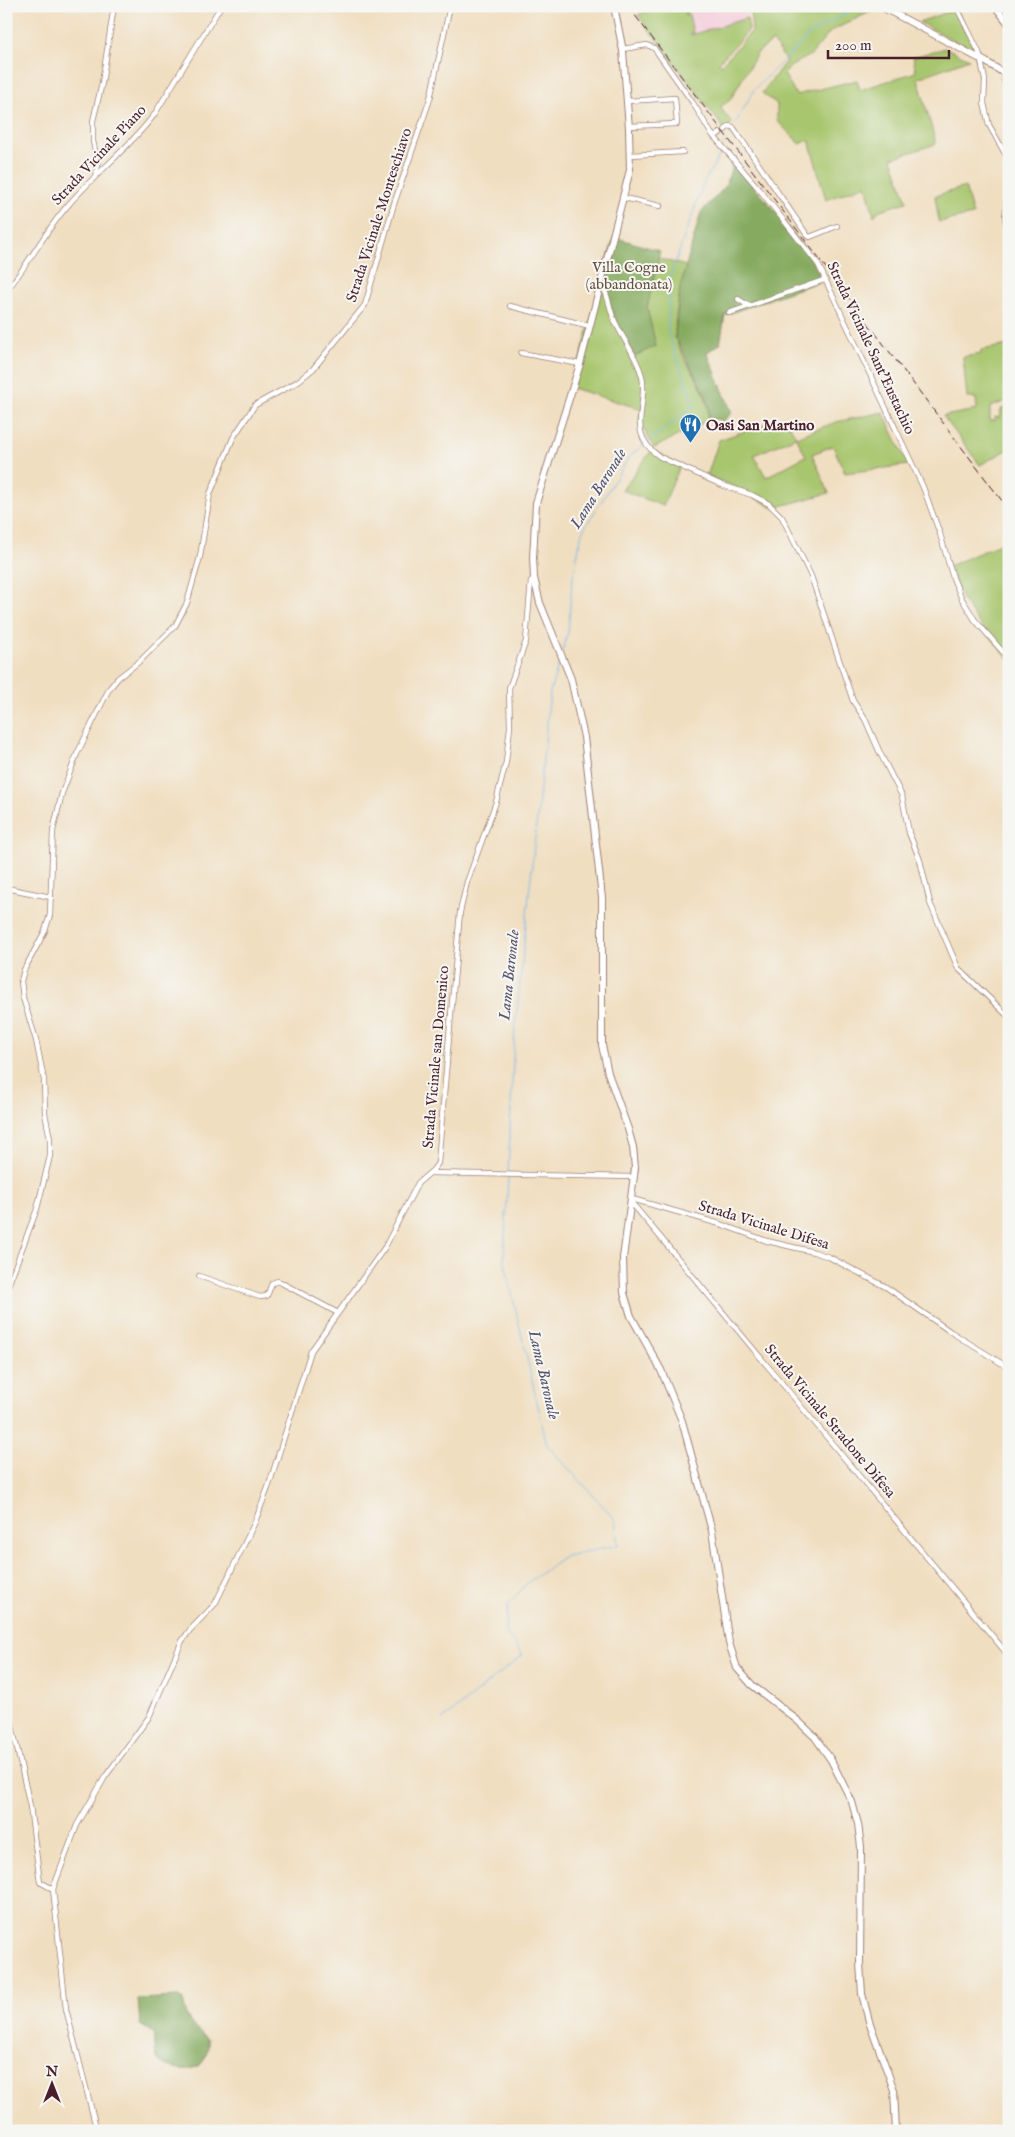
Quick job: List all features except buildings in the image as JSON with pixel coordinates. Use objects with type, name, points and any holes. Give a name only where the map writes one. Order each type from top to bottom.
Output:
[{"type":"main road","points":[[612,6],[623,48],[631,155],[630,170],[580,364],[536,502],[533,558],[534,578],[540,602],[571,680],[583,728],[602,898],[602,1045],[608,1073],[633,1148],[634,1177],[632,1201],[623,1258],[624,1293],[631,1316],[661,1370],[682,1421],[712,1531],[733,1659],[737,1668],[748,1682],[797,1720],[821,1745],[844,1783],[857,1818],[861,1847],[860,1963],[862,1994],[869,2021],[894,2090],[896,2131]]},
{"type":"main road","points":[[880,6],[1009,75]]},
{"type":"main road","points":[[995,6],[1009,24]]},
{"type":"street","points":[[96,176],[98,164],[93,141],[93,121],[102,83],[114,6]]},
{"type":"street","name":"Strada Vicinale Piano","points":[[6,291],[66,206],[141,131],[154,115],[221,6]]},
{"type":"street","name":"Strada Vicinale Monteschiavo","points":[[6,1291],[37,1209],[50,1156],[50,1138],[45,1113],[44,1080],[36,1040],[23,998],[21,981],[24,970],[45,930],[50,914],[55,819],[77,754],[112,685],[169,633],[184,611],[191,593],[200,557],[213,485],[233,438],[255,405],[297,382],[313,369],[365,305],[394,204],[428,104],[450,6]]},
{"type":"street","points":[[956,6],[983,61],[985,80],[984,102],[988,120],[1007,157],[1009,176],[1005,218],[1009,238]]},
{"type":"street","name":"Strada Vicinale Sant'Eustachio","points":[[623,48],[647,45],[654,48],[693,103],[714,137],[759,189],[818,264],[923,487],[953,578],[962,599],[975,620],[1009,659]]},
{"type":"street","points":[[627,101],[675,98],[677,124],[629,126]]},
{"type":"street","points":[[714,137],[729,126],[733,127],[807,236],[810,237],[837,226]]},
{"type":"street","points":[[631,155],[683,152]]},
{"type":"street","points":[[624,198],[660,206]]},
{"type":"street","points":[[729,313],[824,280]]},
{"type":"street","points":[[601,284],[613,317],[632,350],[640,370],[644,388],[639,425],[646,442],[660,457],[722,485],[746,492],[760,499],[773,508],[785,522],[811,576],[853,700],[865,719],[902,796],[909,834],[920,860],[930,903],[940,923],[954,962],[1009,1017]]},
{"type":"street","points":[[738,299],[749,306]]},
{"type":"street","points":[[510,306],[590,326]]},
{"type":"street","points":[[521,353],[580,364]]},
{"type":"street","name":"Strada Vicinale san Domenico","points":[[97,2131],[66,2008],[54,1889],[77,1825],[105,1777],[149,1717],[185,1636],[215,1604],[236,1563],[264,1501],[307,1359],[387,1242],[418,1183],[436,1167],[439,1158],[443,1093],[450,1035],[460,912],[467,882],[496,802],[506,762],[510,727],[509,688],[526,640],[531,581],[534,578]]},
{"type":"street","points":[[6,888],[51,897]]},
{"type":"street","points":[[430,1173],[634,1177]]},
{"type":"street","name":"Strada Vicinale Difesa","points":[[632,1201],[720,1224],[767,1241],[829,1257],[886,1287],[951,1332],[1009,1368]]},
{"type":"street","name":"Strada Vicinale Stradone Difesa","points":[[632,1201],[1009,1656]]},
{"type":"street","points":[[200,1276],[260,1297],[267,1296],[272,1283],[278,1281],[338,1313]]},
{"type":"street","points":[[6,1699],[30,1806],[40,1882],[54,1889]]},
{"type":"street","points":[[97,2131],[119,2131]]},
{"type":"shaded area","points":[[684,6],[746,6],[747,18],[690,35]]},
{"type":"green space","points":[[655,6],[687,6],[693,33],[690,33],[691,35],[747,18],[749,30],[719,62],[721,65],[752,31],[750,6],[867,6],[874,10],[831,31],[812,54],[790,67],[784,74],[796,95],[857,80],[860,90],[916,72],[913,57],[946,48],[969,59],[918,78],[936,144],[892,158],[907,202],[880,210],[874,216],[866,185],[826,200],[809,140],[800,144],[777,121],[777,104],[762,93],[786,61],[773,41],[758,52],[730,100],[720,107],[732,123],[725,130],[638,15]]},
{"type":"green space","points":[[957,9],[976,52],[919,22]]},
{"type":"green space","points":[[999,76],[1009,81],[1009,109]]},
{"type":"green space","points":[[733,164],[793,234],[823,280],[725,315],[720,344],[707,352],[732,413],[722,422],[719,419],[708,420],[709,409],[706,396],[675,337],[680,287],[701,212],[725,187]]},
{"type":"green space","points":[[965,187],[973,215],[939,222],[935,196]]},
{"type":"green space","name":"Villa Cogne (abbandonata)","points":[[614,237],[660,251],[647,308],[656,346],[635,356],[616,322],[601,284]]},
{"type":"green space","points":[[657,258],[686,266],[676,314],[675,333],[680,350],[706,398],[708,420],[654,448],[639,421],[641,409],[572,388],[601,284],[656,346],[647,308]]},
{"type":"green space","points":[[1009,345],[1009,400],[990,407],[990,420],[995,421],[995,417],[1000,418],[1001,409],[1009,406],[1009,449],[980,465],[943,416],[977,410],[976,398],[967,398],[963,357],[981,354],[981,350]]},
{"type":"green space","points":[[883,412],[908,465],[845,473],[833,446],[812,454],[829,493],[773,508],[743,490],[707,476],[719,440],[785,417],[796,437],[836,422]],"holes":[[[796,437],[806,456],[766,477],[754,455]]]},
{"type":"green space","points":[[652,450],[680,466],[663,506],[622,490]]},
{"type":"green space","points":[[1009,540],[1009,659],[978,622],[962,599],[949,566]]},
{"type":"green space","points":[[179,1997],[184,2000],[184,2006],[191,2023],[208,2039],[204,2060],[200,2065],[191,2069],[172,2068],[158,2060],[154,2033],[140,2025],[138,1999]]},
{"type":"waterway","name":"Lama Baronale","points":[[735,124],[754,90],[811,33],[859,6]]},
{"type":"waterway","name":"Lama Baronale","points":[[729,136],[732,131]]},
{"type":"waterway","name":"Lama Baronale","points":[[724,145],[726,141]]},
{"type":"waterway","name":"Lama Baronale","points":[[649,441],[694,406],[668,332],[670,277],[704,182],[721,152]]},
{"type":"waterway","name":"Lama Baronale","points":[[562,652],[568,632],[572,582],[582,532],[630,456],[645,444]]},
{"type":"waterway","name":"Lama Baronale","points":[[508,1173],[514,1040],[550,692],[560,660]]},
{"type":"waterway","name":"Lama Baronale","points":[[442,1720],[523,1655],[505,1632],[508,1605],[527,1583],[566,1556],[618,1545],[615,1519],[547,1445],[504,1259],[508,1177]]},
{"type":"railway","points":[[628,6],[1009,510]]},
{"type":"place","name":"Oasi San Martino","points":[[690,444]]}]
